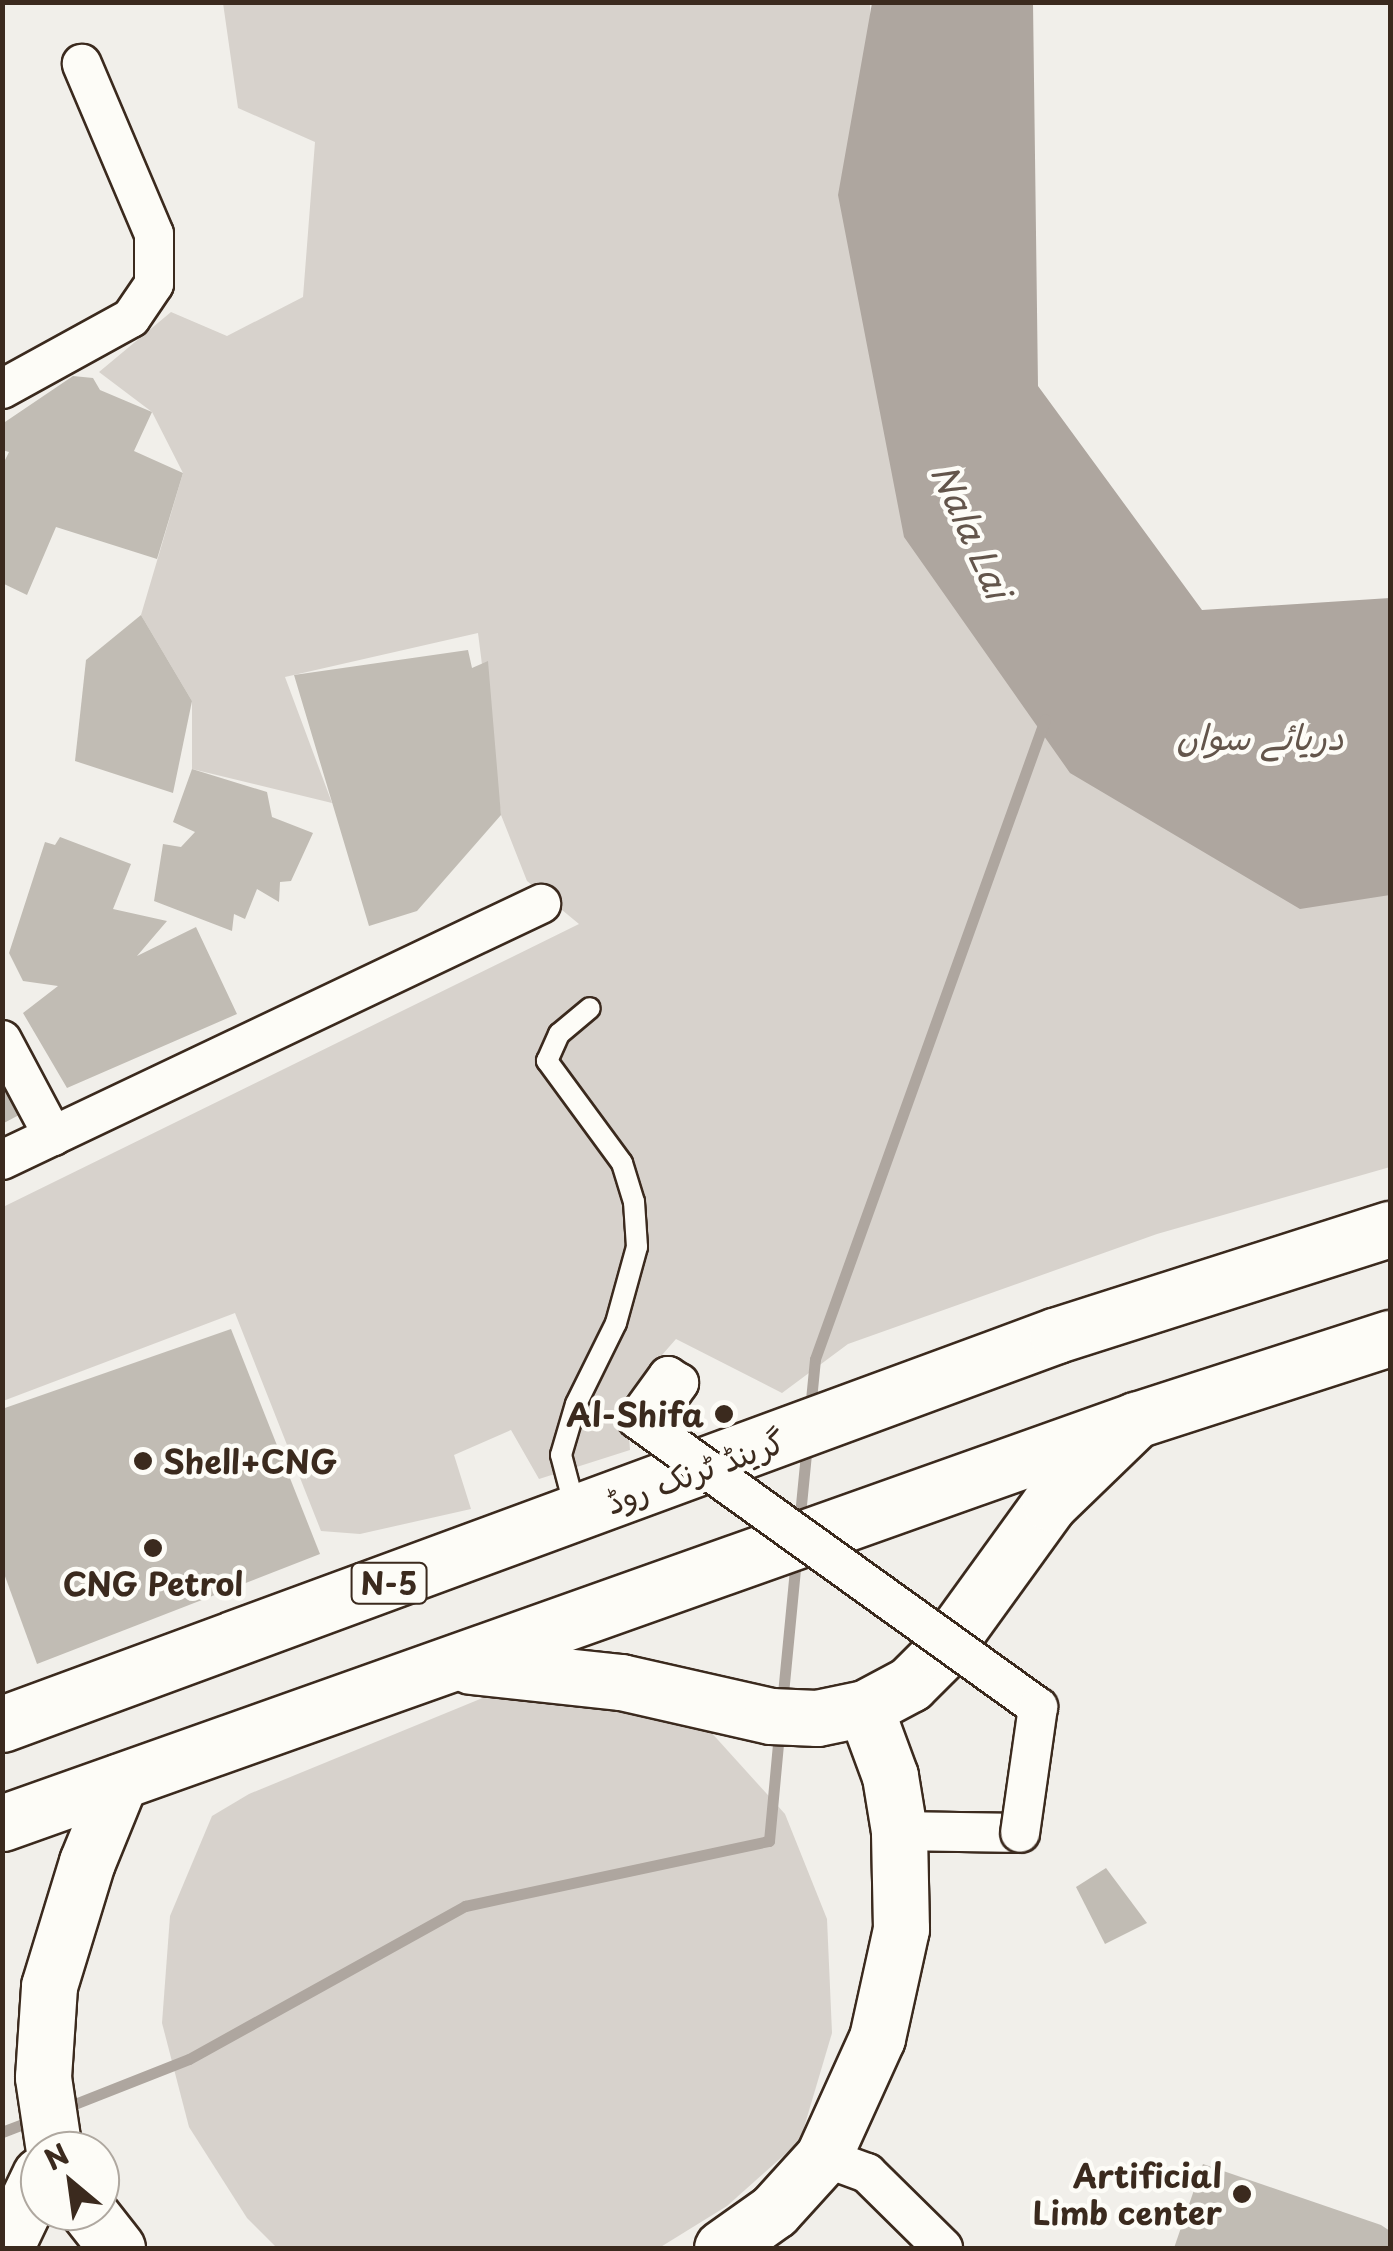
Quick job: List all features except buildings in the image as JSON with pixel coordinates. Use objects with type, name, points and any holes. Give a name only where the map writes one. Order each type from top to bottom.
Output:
[{"type":"highway","name":"گرینڈ ٹرنک روڈ","points":[[2,1724],[1075,1330],[1390,1229]]},
{"type":"highway","points":[[2,1823],[1136,1420],[1390,1338]]},
{"type":"highway","points":[[447,1665],[552,1671],[817,1718],[866,1708],[910,1684],[942,1652],[1050,1504],[1136,1420]]},
{"type":"highway","points":[[722,2248],[774,2210],[823,2156],[878,2038],[901,1929],[899,1831],[890,1776],[866,1708]]},
{"type":"highway","points":[[47,2131],[44,2077],[49,1986],[86,1862],[120,1781]]},
{"type":"highway","points":[[6,2248],[20,2218]]},
{"type":"street","points":[[2,390],[131,318],[154,284],[154,234],[82,64]]},
{"type":"street","points":[[2,1160],[541,904]]},
{"type":"street","points":[[2,1040],[54,1136]]},
{"type":"street","points":[[750,1451],[658,1413],[680,1384],[668,1376],[638,1419],[1038,1707],[1020,1832],[899,1831]]},
{"type":"street","points":[[823,2156],[867,2174],[942,2248]]},
{"type":"lane","points":[[576,1514],[561,1455],[576,1404],[616,1323],[637,1247],[634,1202],[622,1164],[547,1061],[560,1034],[590,1008]]},
{"type":"shaded area","points":[[223,3],[870,3],[880,400],[1390,859],[1390,1167],[1157,1234],[848,1344],[782,1393],[676,1339],[626,1396],[630,1450],[539,1479],[511,1430],[454,1455],[471,1509],[360,1534],[321,1531],[235,1313],[3,1401],[3,1207],[579,924],[527,881],[501,815],[478,633],[285,677],[332,803],[192,769],[192,701],[141,615],[183,473],[152,412],[99,372],[171,312],[227,336],[303,297],[315,142],[238,108]]},
{"type":"shaded area","points":[[565,1693],[709,1730],[785,1814],[827,1919],[832,2033],[800,2141],[727,2206],[659,2248],[277,2248],[247,2218],[189,2127],[162,2023],[170,1916],[212,1816],[249,1794],[485,1697]]},
{"type":"water","name":"دریائے سواں","points":[[872,3],[1033,3],[1038,386],[1202,610],[1390,598],[1390,895],[1300,909],[1070,773],[904,537],[838,195]]},
{"type":"waterway","points":[[810,1410],[815,1359],[1045,719]]},
{"type":"waterway","points":[[799,1525],[807,1444]]},
{"type":"waterway","points":[[782,1704],[796,1558]]},
{"type":"waterway","points":[[62,2109],[189,2059],[465,1906],[769,1841],[779,1733]]},
{"type":"waterway","points":[[2,2132],[36,2119]]},
{"type":"place","name":"Al-Shifa","points":[[724,1414]]},
{"type":"place","name":"Shell+CNG","points":[[143,1461]]},
{"type":"place","name":"CNG Petrol","points":[[153,1548]]},
{"type":"place","name":"Artificial Limb center","points":[[1242,2194]]},
{"type":"water label","name":"Nala Lai","points":[[972,531]]}]
